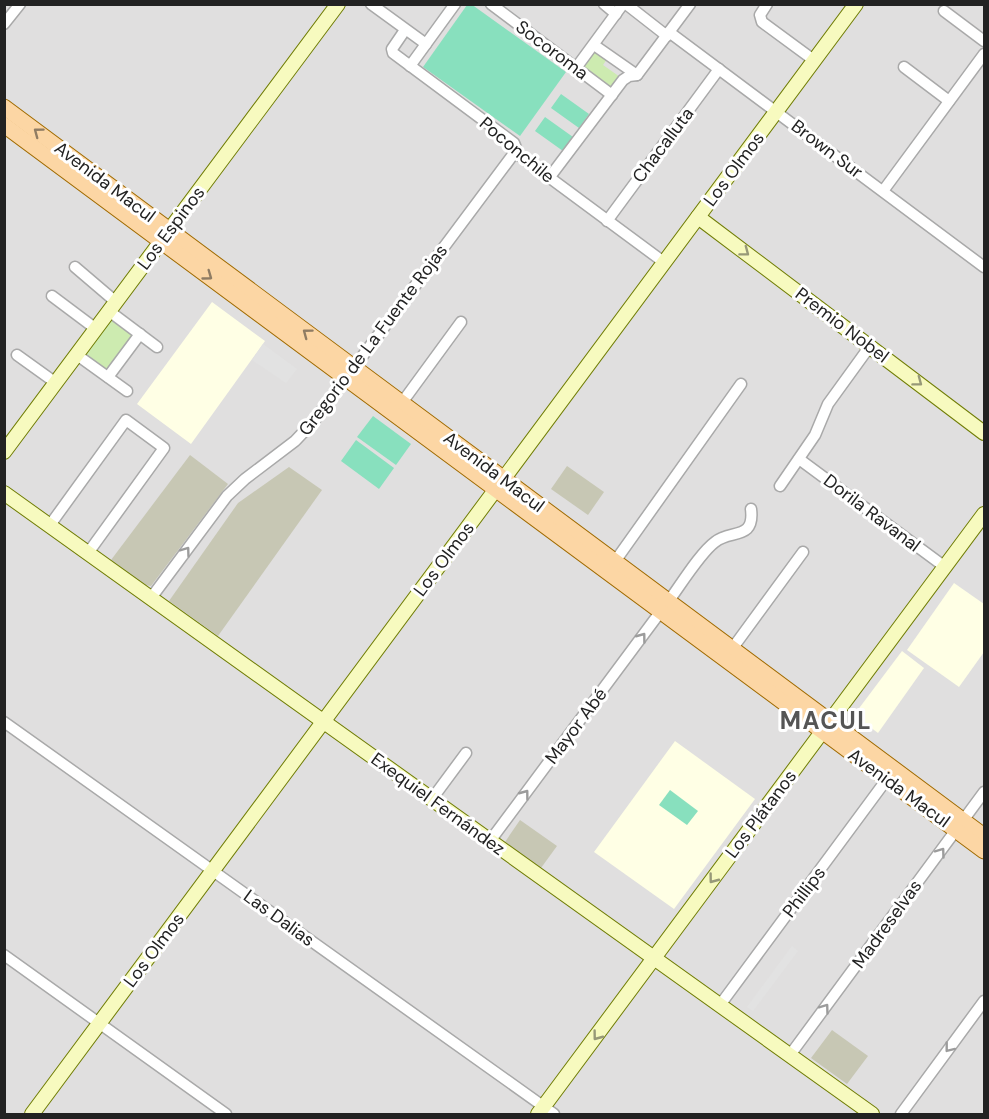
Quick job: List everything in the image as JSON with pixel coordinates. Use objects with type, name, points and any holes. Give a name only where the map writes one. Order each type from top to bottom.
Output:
[{"type":"main road","name":"Avenida Macul","points":[[4,107],[165,236]]},
{"type":"main road","name":"Avenida Macul","points":[[4,125],[165,236],[665,606],[960,825],[984,851]]},
{"type":"main road","name":"Avenida Macul","points":[[350,373],[401,404],[500,484]]},
{"type":"main road","name":"Avenida Macul","points":[[665,606],[732,649],[887,779],[960,825],[984,837]]},
{"type":"street","points":[[4,24],[20,4]]},
{"type":"street","name":"Los Espinos","points":[[4,452],[338,4]]},
{"type":"street","points":[[371,4],[426,44]]},
{"type":"street","points":[[410,66],[455,4]]},
{"type":"street","name":"Socoroma","points":[[491,4],[612,95]]},
{"type":"street","name":"Brown Sur","points":[[604,4],[622,8],[668,34],[777,111],[983,263]]},
{"type":"street","points":[[549,178],[626,78],[637,75],[690,4]]},
{"type":"street","points":[[767,4],[760,15],[762,22],[815,61]]},
{"type":"street","name":"Los Olmos","points":[[32,1114],[856,4]]},
{"type":"street","points":[[576,68],[622,8]]},
{"type":"street","points":[[944,10],[984,40]]},
{"type":"street","name":"Poconchile","points":[[405,30],[392,51],[514,143],[516,148],[514,152],[664,263]]},
{"type":"street","points":[[594,45],[637,75]]},
{"type":"street","points":[[883,191],[984,54]]},
{"type":"street","points":[[904,67],[949,101]]},
{"type":"street","name":"Chacalluta","points":[[607,220],[719,69]]},
{"type":"street","name":"Gregorio de La Fuente Rojas","points":[[152,598],[227,496],[245,479],[295,441],[314,421],[514,152]]},
{"type":"street","name":"Premio Nobel","points":[[698,217],[984,433]]},
{"type":"street","points":[[75,267],[140,334],[157,347]]},
{"type":"street","points":[[52,296],[96,329]]},
{"type":"street","points":[[401,404],[461,322]]},
{"type":"street","points":[[108,377],[140,334]]},
{"type":"street","points":[[780,486],[815,435],[828,404],[870,346]]},
{"type":"street","points":[[17,355],[56,383]]},
{"type":"street","points":[[77,355],[127,391]]},
{"type":"street","points":[[611,566],[741,384]]},
{"type":"street","points":[[50,525],[126,420],[164,448],[88,553]]},
{"type":"street","name":"Dorila Ravanal","points":[[799,459],[945,567]]},
{"type":"street","name":"Exequiel Fernández","points":[[4,493],[872,1114]]},
{"type":"street","name":"Mayor Abé","points":[[490,841],[717,540],[736,535],[749,526],[752,509]]},
{"type":"street","name":"Los Plátanos","points":[[545,1112],[654,958],[984,514]]},
{"type":"street","points":[[732,649],[803,552]]},
{"type":"street","name":"Las Dalias","points":[[4,722],[545,1112]]},
{"type":"street","points":[[432,799],[466,753]]},
{"type":"street","name":"Phillips","points":[[720,1005],[887,779]]},
{"type":"street","name":"Madreselvas","points":[[790,1055],[984,792]]},
{"type":"street","points":[[4,955],[226,1114]]},
{"type":"street","points":[[901,1114],[984,1001]]},
{"type":"shaded area","points":[[5,5],[984,5],[984,1114],[5,1114]]},
{"type":"shaded area","points":[[212,302],[265,341],[191,444],[137,404]]},
{"type":"shaded area","points":[[263,344],[297,369],[286,383],[252,360]]},
{"type":"shaded area","points":[[190,455],[228,484],[151,586],[144,585],[111,560]]},
{"type":"shaded area","points":[[567,466],[604,492],[588,515],[551,489]]},
{"type":"shaded area","points":[[289,467],[322,490],[218,636],[169,601],[238,503]]},
{"type":"shaded area","points":[[954,583],[984,604],[984,652],[959,687],[907,650]]},
{"type":"shaded area","points":[[902,651],[924,668],[878,733],[854,715]]},
{"type":"shaded area","points":[[675,741],[755,799],[674,909],[594,852]]},
{"type":"shaded area","points":[[520,820],[557,846],[541,868],[505,842]]},
{"type":"shaded area","points":[[792,946],[798,951],[753,1011],[747,1007]]},
{"type":"shaded area","points":[[832,1030],[868,1056],[847,1084],[811,1058]]},
{"type":"green space","points":[[471,4],[566,72],[520,136],[423,67],[467,5]]},
{"type":"green space","points":[[594,49],[607,59],[603,65],[620,77],[611,90],[580,68]]},
{"type":"green space","points":[[561,94],[589,114],[579,128],[551,108]]},
{"type":"green space","points":[[545,117],[573,137],[563,151],[535,131]]},
{"type":"green space","points":[[109,311],[140,334],[108,377],[77,355]]},
{"type":"green space","points":[[373,416],[411,444],[396,465],[357,437]]},
{"type":"green space","points":[[356,440],[394,468],[379,489],[341,461]]},
{"type":"green space","points":[[670,790],[698,811],[687,825],[659,805]]},
{"type":"district","name":"MACUL","points":[[826,720]]}]
